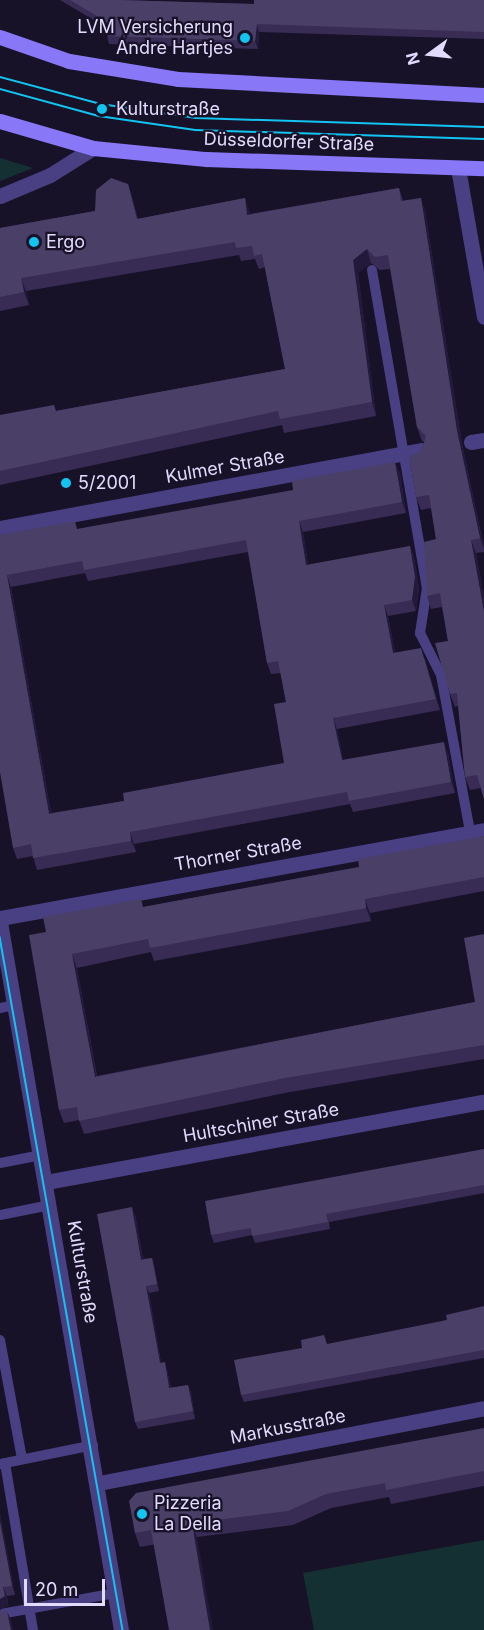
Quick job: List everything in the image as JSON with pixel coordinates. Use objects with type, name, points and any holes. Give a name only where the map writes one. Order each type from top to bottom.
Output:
[{"type":"main road","points":[[0,37],[69,61],[178,79],[484,96]]},
{"type":"main road","name":"Düsseldorfer Straße","points":[[0,121],[93,148],[206,159],[484,168]]},
{"type":"street","points":[[0,196],[50,175],[93,148]]},
{"type":"street","points":[[458,168],[484,317]]},
{"type":"street","name":"Kulmer Straße","points":[[0,528],[414,452]]},
{"type":"street","name":"Thorner Straße","points":[[0,920],[477,831]]},
{"type":"street","name":"Kulturstraße","points":[[0,920],[7,1007],[46,1182],[93,1444],[121,1630]]},
{"type":"street","name":"Hultschiner Straße","points":[[46,1182],[484,1102]]},
{"type":"street","name":"Markusstraße","points":[[99,1483],[484,1408]]},
{"type":"lane","points":[[372,270],[414,452],[427,588],[420,633],[441,675],[477,831]]},
{"type":"lane","points":[[0,1163],[41,1155]]},
{"type":"lane","points":[[0,1215],[50,1205]]},
{"type":"lane","points":[[0,1340],[22,1459]]},
{"type":"lane","points":[[33,1630],[2,1463],[93,1444]]},
{"type":"lane","points":[[0,1614],[115,1593]]},
{"type":"green space","points":[[0,158],[33,168],[0,181]]},
{"type":"green space","points":[[484,1540],[484,1630],[314,1630],[303,1573]]},
{"type":"building","points":[[70,0],[254,4],[254,0],[484,0],[484,32],[257,24],[255,41],[107,36],[107,22]]},
{"type":"building","points":[[111,178],[128,184],[137,219],[245,198],[247,215],[399,188],[401,201],[421,198],[457,431],[480,538],[471,540],[484,612],[484,799],[477,775],[465,777],[457,693],[450,694],[435,643],[448,641],[440,593],[427,596],[424,542],[436,539],[429,495],[416,497],[409,456],[421,452],[426,436],[417,427],[388,255],[375,257],[367,249],[353,260],[372,402],[280,419],[278,411],[0,471],[0,415],[54,405],[56,411],[285,369],[262,254],[254,256],[252,246],[236,248],[235,242],[21,278],[24,292],[0,297],[0,228],[95,211],[96,190]]},
{"type":"building","points":[[395,462],[402,502],[299,521],[306,565],[410,546],[415,577],[412,600],[384,605],[393,653],[421,648],[436,699],[333,718],[342,760],[444,742],[451,782],[349,801],[347,792],[130,832],[131,841],[33,858],[31,844],[13,848],[0,772],[0,535],[75,521],[77,529],[293,490],[292,481]],"holes":[[[246,540],[267,663],[278,661],[286,702],[274,704],[284,763],[123,793],[124,801],[49,814],[7,575],[82,561],[84,570]]]},
{"type":"building","points":[[484,836],[484,877],[365,899],[366,908],[150,948],[148,939],[72,954],[95,1077],[475,1002],[464,938],[484,934],[484,1045],[285,1078],[79,1121],[77,1107],[59,1110],[29,935],[46,932],[43,917],[141,899],[143,907],[359,867],[358,859]]},
{"type":"building","points":[[484,1149],[484,1185],[326,1214],[328,1222],[252,1236],[251,1228],[211,1235],[205,1201]]},
{"type":"building","points":[[132,1207],[141,1260],[152,1258],[157,1284],[146,1286],[160,1363],[165,1362],[169,1388],[188,1385],[193,1411],[135,1422],[97,1214]]},
{"type":"building","points":[[484,1306],[484,1350],[241,1395],[234,1360],[302,1348],[301,1340],[324,1335],[327,1344],[447,1320],[446,1315]]},
{"type":"building","points":[[484,1428],[484,1471],[386,1490],[385,1483],[326,1494],[288,1511],[192,1523],[210,1630],[169,1630],[151,1530],[135,1533],[129,1501],[136,1493]]},
{"type":"building","points":[[0,1522],[12,1586],[3,1587],[5,1596],[0,1599]]},
{"type":"building","points":[[7,1611],[11,1630],[0,1630],[0,1612]]},
{"type":"tram line","points":[[0,77],[101,104],[196,118],[484,127]]},
{"type":"tram line","points":[[0,89],[99,116],[195,130],[484,139]]},
{"type":"tram line","points":[[0,937],[123,1630]]},
{"type":"place","name":"LVM Versicherung Andre Hartjes","points":[[245,38]]},
{"type":"place","name":"Kulturstraße","points":[[102,109]]},
{"type":"place","name":"Ergo","points":[[34,242]]},
{"type":"place","name":"5/2001","points":[[66,483]]},
{"type":"place","name":"Pizzeria La Della","points":[[142,1514]]}]
